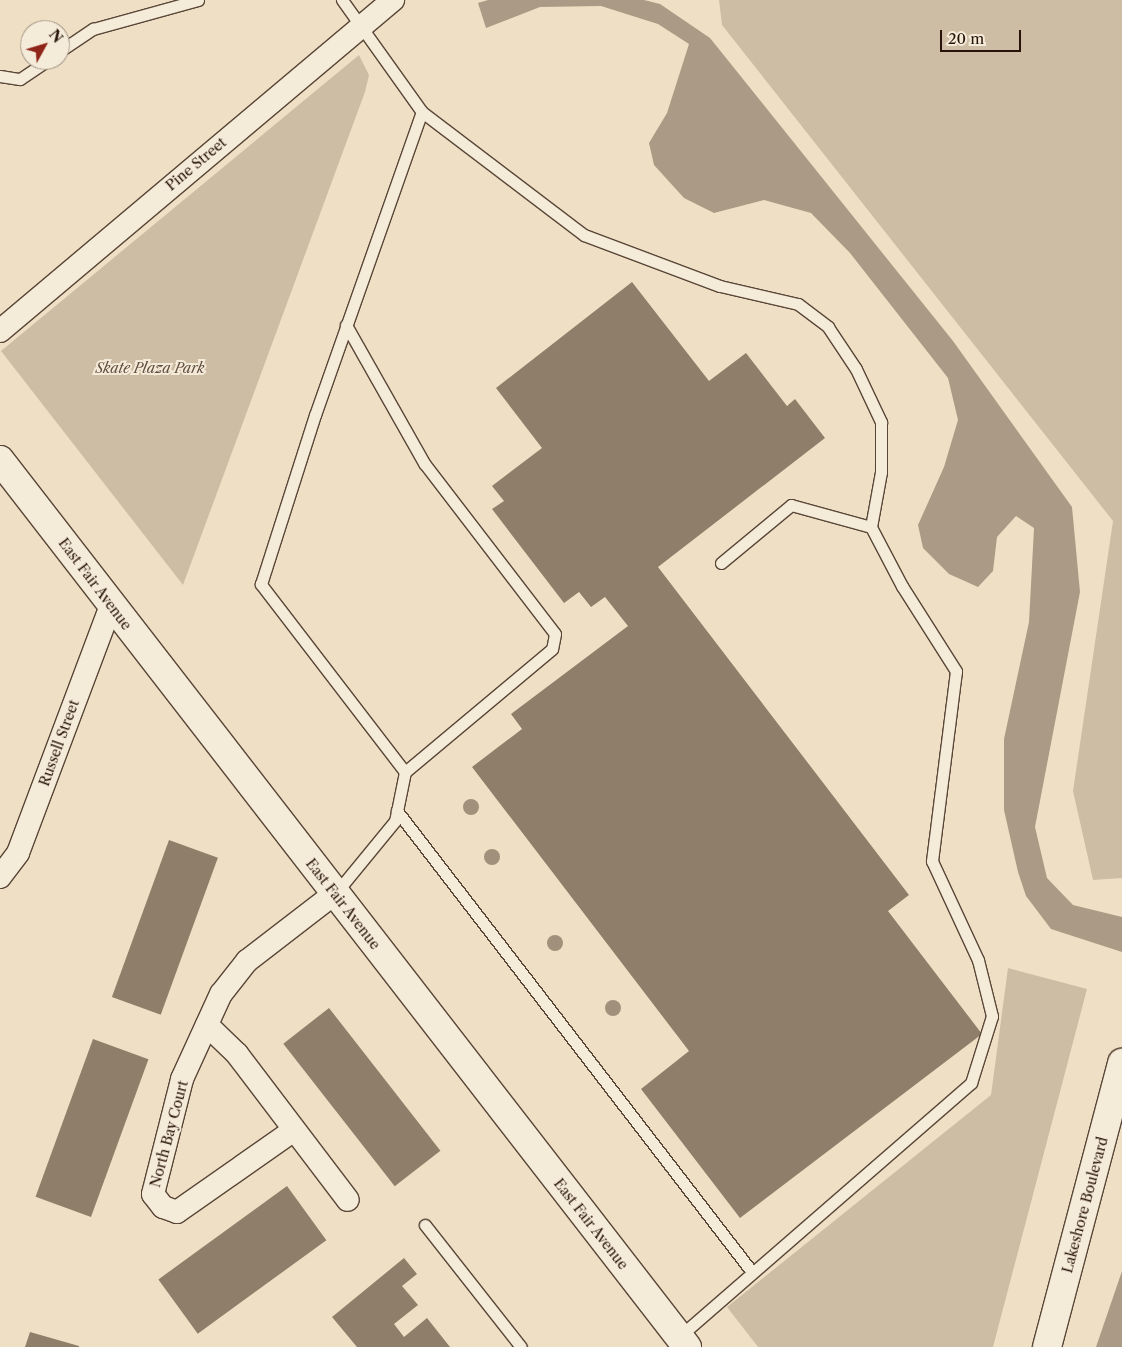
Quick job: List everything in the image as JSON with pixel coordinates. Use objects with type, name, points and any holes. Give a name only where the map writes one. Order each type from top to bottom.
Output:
[{"type":"street","name":"Pine Street","points":[[0,330],[393,0]]},
{"type":"street","name":"East Fair Avenue","points":[[0,460],[678,1344]]},
{"type":"street","name":"Russell Street","points":[[0,877],[18,853],[111,605]]},
{"type":"street","name":"North Bay Court","points":[[294,1130],[177,1212],[163,1208],[153,1194],[182,1080],[220,994],[246,961],[334,894]]},
{"type":"street","points":[[206,1025],[238,1054],[348,1200]]},
{"type":"street","name":"Lakeshore Boulevard","points":[[1047,1347],[1122,1062]]},
{"type":"lane","points":[[70,44],[93,29],[198,0]]},
{"type":"lane","points":[[342,0],[362,25],[422,112],[584,235],[720,286],[798,304],[828,327],[881,422],[881,472],[871,527],[902,586],[956,672],[932,861],[978,960],[992,1016],[971,1083],[752,1272],[678,1344]]},
{"type":"lane","points":[[0,76],[20,79],[33,70]]},
{"type":"lane","points":[[405,772],[261,584],[346,325],[422,112]]},
{"type":"lane","points":[[334,894],[395,821],[405,772],[552,649],[555,634],[424,463],[346,325]]},
{"type":"lane","points":[[721,562],[791,505],[871,527]]},
{"type":"lane","points":[[397,811],[752,1272]]},
{"type":"lane","points":[[424,1225],[522,1347]]},
{"type":"green space","points":[[719,0],[1122,0],[1122,878],[1093,880],[1073,791],[1113,521],[722,25]]},
{"type":"green space","name":"Skate Plaza Park","points":[[359,55],[369,75],[365,92],[183,585],[1,351]]},
{"type":"green space","points":[[1008,968],[1087,989],[993,1347],[758,1347],[727,1307],[991,1095]]},
{"type":"shaded area","points":[[488,0],[644,0],[660,4],[710,38],[953,341],[1072,507],[1080,592],[1035,827],[1047,878],[1073,905],[1122,917],[1122,952],[1051,929],[1026,896],[1018,872],[1004,810],[1004,739],[1029,622],[1034,528],[1016,516],[997,537],[993,571],[978,587],[949,574],[923,548],[918,525],[944,467],[958,420],[948,378],[850,253],[811,213],[764,200],[714,213],[684,198],[654,165],[649,143],[667,113],[689,44],[658,24],[601,6],[540,7],[486,28],[478,3]]},
{"type":"shaded area","points":[[1122,1271],[1122,1347],[1096,1347]]},
{"type":"building","points":[[632,282],[709,381],[746,353],[787,406],[795,399],[825,438],[658,567],[909,895],[888,911],[982,1034],[740,1218],[641,1089],[689,1051],[472,767],[522,729],[511,714],[628,626],[605,597],[591,607],[579,592],[564,603],[492,509],[504,501],[492,486],[542,448],[496,388]]},
{"type":"building","points":[[169,840],[218,858],[161,1015],[112,997]]},
{"type":"building","points":[[329,1008],[440,1151],[395,1186],[283,1044]]},
{"type":"building","points":[[93,1039],[148,1059],[91,1217],[36,1197]]},
{"type":"building","points":[[287,1186],[326,1240],[198,1334],[158,1279]]},
{"type":"building","points":[[404,1258],[417,1274],[402,1286],[418,1305],[394,1324],[404,1337],[427,1318],[450,1347],[357,1347],[332,1317]]},
{"type":"building","points":[[30,1332],[79,1346],[79,1347],[25,1347]]}]
